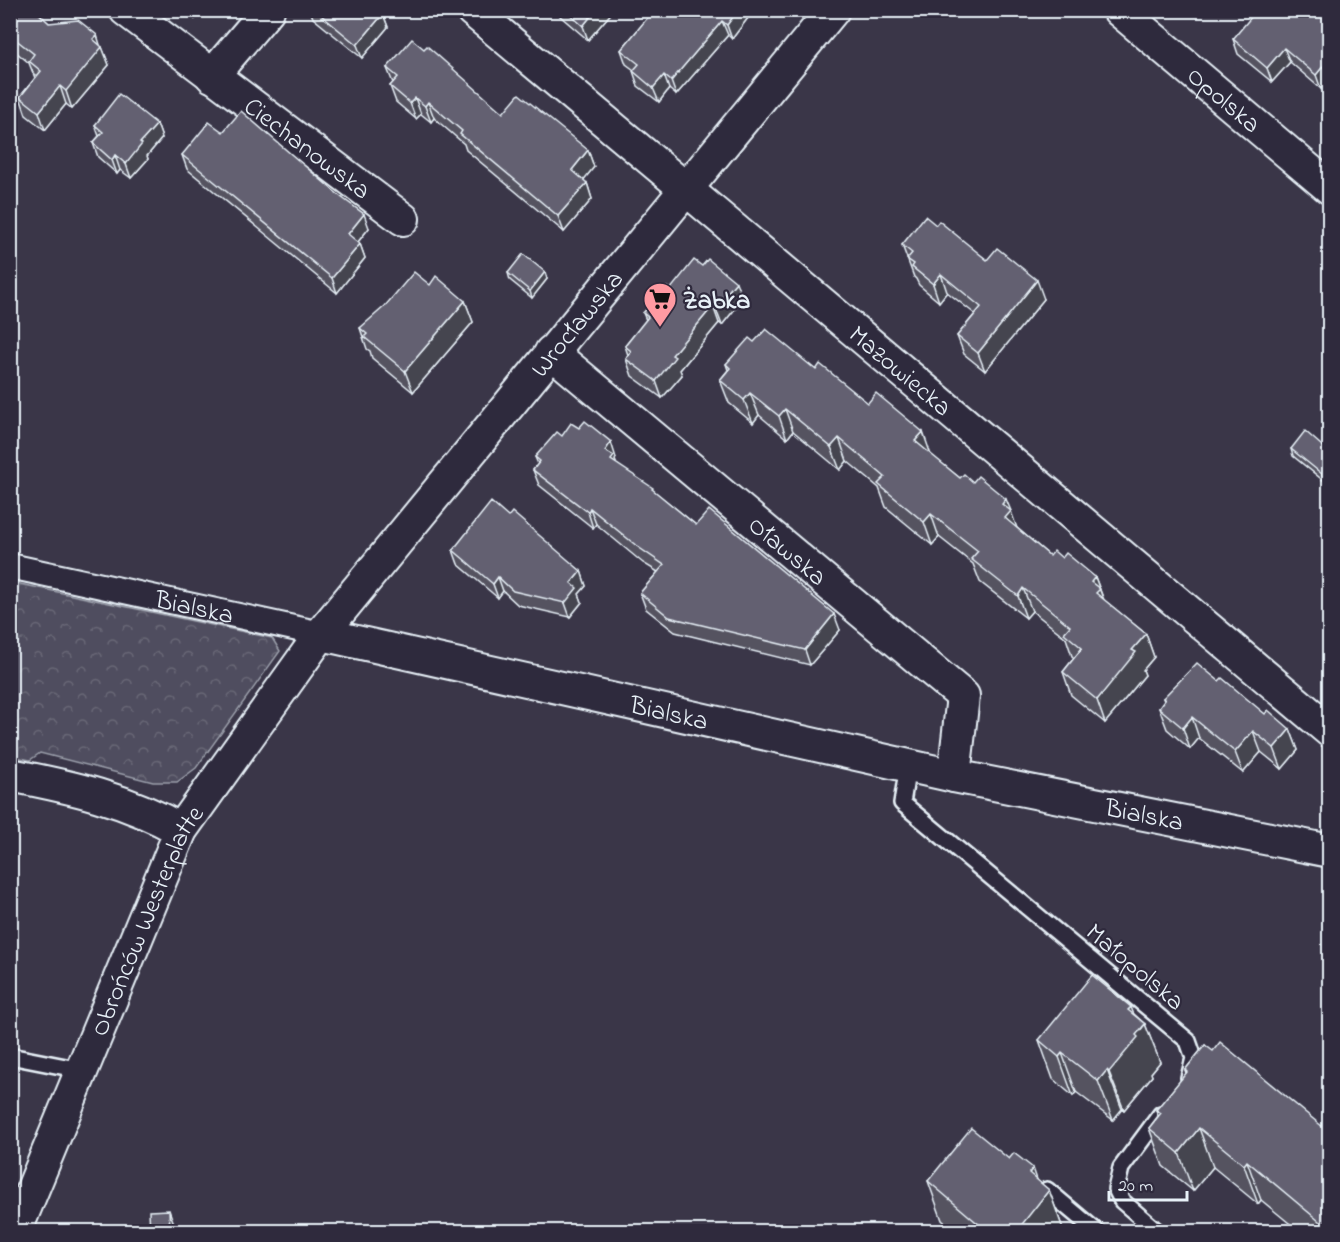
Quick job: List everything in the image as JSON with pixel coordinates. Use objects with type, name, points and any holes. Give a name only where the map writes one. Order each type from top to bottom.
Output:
[{"type":"street","name":"Ciechanowska","points":[[126,10],[403,219]]},
{"type":"street","points":[[212,76],[268,10]]},
{"type":"street","name":"Mazowiecka","points":[[471,10],[1329,731]]},
{"type":"street","name":"Wrocławska","points":[[321,634],[832,10]]},
{"type":"street","name":"Opolska","points":[[1119,10],[1329,188]]},
{"type":"street","name":"Oławska","points":[[551,352],[963,696],[954,776]]},
{"type":"street","name":"Bialska","points":[[10,566],[954,776],[1329,851]]},
{"type":"street","name":"Obrońców Westerplatte","points":[[15,1232],[181,830],[321,634]]},
{"type":"street","points":[[10,775],[79,789],[128,804],[181,830]]},
{"type":"lane","name":"Małopolska","points":[[908,766],[902,803],[1188,1041],[1194,1058],[1191,1076],[1121,1168],[1116,1189],[1122,1202],[1158,1232]]},
{"type":"lane","points":[[10,1056],[81,1070]]},
{"type":"lane","points":[[1047,1190],[1097,1232]]},
{"type":"green space","points":[[11,582],[272,638],[280,651],[196,768],[177,782],[153,782],[40,753],[30,760],[11,756]]},
{"type":"building","points":[[10,10],[35,10],[49,23],[78,20],[97,35],[93,39],[102,47],[66,91],[60,86],[39,112],[20,97],[41,71],[29,61],[34,54],[10,35]]},
{"type":"building","points":[[315,10],[378,10],[383,14],[357,45]]},
{"type":"building","points":[[565,10],[596,10],[583,26]]},
{"type":"building","points":[[654,10],[738,10],[727,25],[722,21],[671,81],[664,75],[653,88],[633,71],[639,64],[621,50]]},
{"type":"building","points":[[1257,10],[1313,10],[1314,12],[1329,10],[1329,59],[1316,75],[1284,48],[1267,68],[1233,39]]},
{"type":"building","points":[[412,39],[424,49],[427,46],[503,113],[519,94],[588,150],[572,170],[587,183],[558,216],[460,134],[462,131],[428,102],[425,106],[415,98],[410,103],[390,86],[398,77],[387,68]]},
{"type":"building","points":[[119,94],[157,124],[126,164],[115,155],[112,160],[93,143],[103,132],[95,125]]},
{"type":"building","points":[[241,111],[364,214],[348,234],[360,244],[332,278],[182,155],[209,122],[223,132]]},
{"type":"building","points":[[925,216],[936,225],[939,221],[987,260],[997,248],[1037,280],[978,353],[957,336],[981,307],[941,274],[933,284],[912,267],[914,264],[907,259],[912,253],[902,245]]},
{"type":"building","points":[[523,254],[545,272],[530,291],[508,273]]},
{"type":"building","points":[[708,259],[736,282],[672,355],[675,357],[656,381],[626,359],[631,351],[625,346],[648,317],[643,313],[667,287],[670,290],[694,260],[702,266]]},
{"type":"building","points":[[414,272],[430,285],[436,276],[465,301],[405,371],[364,337],[367,334],[360,328],[385,306]]},
{"type":"building","points":[[766,329],[816,370],[820,364],[868,403],[876,393],[923,432],[915,441],[960,478],[964,474],[973,482],[978,476],[1006,499],[1002,504],[1011,511],[1005,518],[1050,556],[1054,551],[1062,558],[1066,553],[1095,577],[1091,582],[1100,589],[1096,593],[1146,634],[1132,650],[1136,652],[1097,700],[1063,672],[1082,648],[1064,633],[1070,626],[1023,588],[1018,596],[971,559],[978,551],[931,514],[924,522],[878,484],[885,477],[839,438],[831,447],[785,409],[779,416],[750,393],[744,400],[720,380],[730,368],[726,364],[749,338],[754,342]]},
{"type":"building","points":[[585,421],[611,442],[605,451],[614,456],[611,460],[653,488],[696,525],[709,510],[834,614],[805,650],[669,617],[640,593],[664,565],[590,508],[588,512],[533,470],[540,461],[535,457],[557,432],[562,436],[571,423],[579,428]]},
{"type":"building","points":[[1305,431],[1329,452],[1329,465],[1322,474],[1291,449]]},
{"type":"building","points":[[491,502],[508,517],[512,512],[581,571],[571,583],[577,588],[565,603],[513,591],[498,577],[493,584],[453,550]]},
{"type":"building","points":[[1197,663],[1219,681],[1222,678],[1265,714],[1268,710],[1290,729],[1274,748],[1253,731],[1235,752],[1192,717],[1183,728],[1159,708],[1165,700],[1163,698]]},
{"type":"building","points":[[1092,975],[1131,1007],[1128,1010],[1145,1024],[1136,1035],[1138,1037],[1109,1072],[1107,1070],[1098,1081],[1062,1053],[1059,1057],[1039,1040]]},
{"type":"building","points":[[1220,1042],[1329,1132],[1329,1232],[1324,1232],[1322,1230],[1325,1226],[1247,1161],[1244,1165],[1199,1128],[1179,1153],[1149,1128],[1161,1113],[1156,1110],[1187,1072],[1185,1070],[1205,1045],[1213,1051]]},
{"type":"building","points":[[971,1128],[1009,1159],[1014,1153],[1033,1168],[1029,1173],[1049,1190],[1016,1232],[988,1232],[928,1181]]},
{"type":"building","points":[[169,1210],[170,1232],[150,1232],[149,1211]]},
{"type":"place","name":"Żabka","points":[[660,328]]}]
